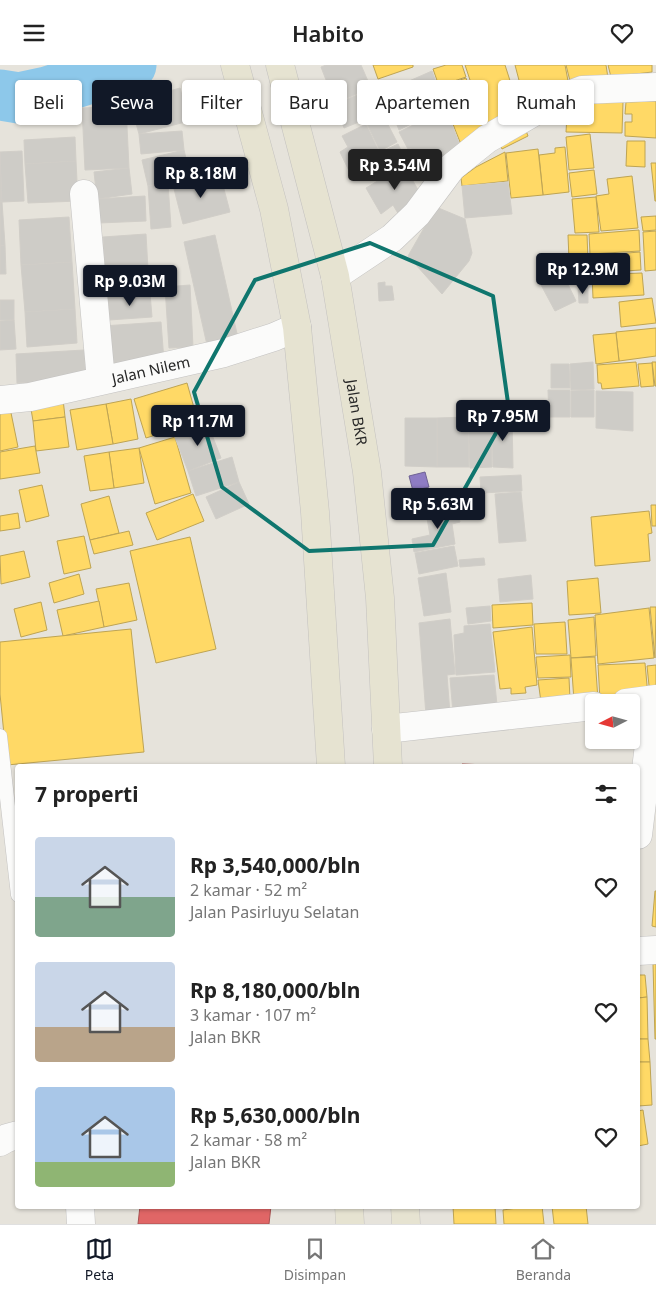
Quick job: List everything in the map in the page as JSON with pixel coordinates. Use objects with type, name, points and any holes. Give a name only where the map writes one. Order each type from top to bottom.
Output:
[{"type":"main road","name":"Jalan BKR","points":[[280,65],[335,276],[367,472],[380,598],[388,764]]},
{"type":"main road","points":[[236,68],[274,209],[297,327],[315,512],[331,764]]},
{"type":"main road","points":[[349,1209],[350,1224]]},
{"type":"main road","points":[[405,1209],[406,1224]]},
{"type":"street","points":[[335,276],[392,238],[417,214],[452,167],[487,139],[553,101],[582,90],[656,87]]},
{"type":"street","points":[[84,194],[100,380]]},
{"type":"street","name":"Jalan Nilem","points":[[0,400],[30,397],[224,353],[274,337],[297,327]]},
{"type":"street","points":[[640,701],[656,699]]},
{"type":"street","points":[[640,819],[653,712],[656,705]]},
{"type":"street","points":[[386,729],[585,707]]},
{"type":"street","points":[[640,951],[656,950]]},
{"type":"street","points":[[0,1142],[15,1136]]},
{"type":"street","points":[[80,1209],[81,1224]]},
{"type":"lane","points":[[0,736],[15,868]]},
{"type":"highlighted area","points":[[370,243],[493,296],[509,410],[433,545],[309,551],[222,487],[194,392],[255,280]]},
{"type":"building: Hunian","points":[[373,65],[413,65],[413,67],[378,79]]},
{"type":"building: Hunian","points":[[446,65],[462,65],[466,77],[457,80],[437,80],[433,69]]},
{"type":"building: Hunian","points":[[465,65],[505,65],[510,80],[498,80],[498,125],[500,125],[487,131],[485,125],[488,125],[488,80],[470,80]]},
{"type":"building: Hunian","points":[[515,65],[565,65],[568,80],[519,80]]},
{"type":"building: Hunian","points":[[566,65],[606,65],[608,78],[594,81],[570,80]]},
{"type":"building: Hunian","points":[[608,65],[652,65],[652,72],[611,77]]},
{"type":"building: Hunian","points":[[594,101],[623,102],[622,133],[566,132],[566,125],[594,125]]},
{"type":"building: Hunian","points":[[656,101],[656,138],[625,136],[625,122],[632,122],[632,114],[625,114],[626,102]]},
{"type":"building: Hunian","points":[[453,125],[483,125],[487,135],[462,147]]},
{"type":"building: Hunian","points":[[519,125],[524,125],[528,136],[502,149],[497,137]]},
{"type":"building: Hunian","points":[[590,134],[594,168],[569,170],[566,137]]},
{"type":"building: Hunian","points":[[627,141],[645,141],[645,167],[626,166]]},
{"type":"building: Hunian","points":[[565,147],[569,192],[543,195],[539,155],[555,153],[555,148]]},
{"type":"building: Hunian","points":[[538,149],[543,195],[511,198],[506,153]]},
{"type":"building: Hunian","points":[[505,152],[508,181],[462,186],[461,178],[476,167]]},
{"type":"building: Hunian","points":[[651,163],[656,163],[656,201],[655,201]]},
{"type":"building: Hunian","points":[[594,170],[597,194],[572,197],[569,173]]},
{"type":"building: Hunian","points":[[632,176],[638,228],[601,231],[596,196],[609,194],[607,179]]},
{"type":"building: Hunian","points":[[596,197],[599,232],[575,233],[572,199]]},
{"type":"building: Hunian","points":[[656,216],[656,230],[643,231],[641,217]]},
{"type":"building: Hunian","points":[[639,230],[640,251],[590,254],[589,234]]},
{"type":"building: Hunian","points":[[656,231],[656,270],[645,271],[643,232]]},
{"type":"building: Hunian","points":[[568,235],[587,235],[588,260],[569,260]]},
{"type":"building: Hunian","points":[[640,252],[641,270],[591,273],[590,256]]},
{"type":"building: Hunian","points":[[642,273],[644,295],[593,298],[592,275]]},
{"type":"building: Hunian","points":[[652,298],[656,323],[621,327],[619,302]]},
{"type":"building: Hunian","points":[[656,328],[656,356],[619,361],[616,332]]},
{"type":"building: Hunian","points":[[616,333],[619,361],[596,364],[593,335]]},
{"type":"building: Hunian","points":[[636,362],[639,386],[602,389],[601,383],[598,383],[597,365]]},
{"type":"building: Hunian","points":[[652,362],[656,362],[656,386],[655,386]]},
{"type":"building: Hunian","points":[[652,363],[654,386],[641,387],[638,364]]},
{"type":"building: Hunian","points":[[187,383],[198,422],[146,438],[134,399]]},
{"type":"building: Hunian","points":[[63,399],[65,417],[33,421],[30,403]]},
{"type":"building: Hunian","points":[[131,399],[138,439],[113,444],[106,404]]},
{"type":"building: Hunian","points":[[9,403],[18,447],[0,451],[0,405]]},
{"type":"building: Hunian","points":[[106,404],[113,444],[77,450],[70,410]]},
{"type":"building: Hunian","points":[[65,417],[69,447],[36,451],[33,421]]},
{"type":"building: Hunian","points":[[175,437],[191,493],[155,504],[139,448]]},
{"type":"building: Hunian","points":[[35,446],[40,473],[0,479],[0,452]]},
{"type":"building: Hunian","points":[[139,448],[144,483],[114,488],[109,452]]},
{"type":"building: Hunian","points":[[109,452],[114,488],[90,491],[84,456]]},
{"type":"building: Hunian","points":[[42,485],[49,516],[26,522],[19,490]]},
{"type":"building: Hunian","points":[[193,494],[204,521],[157,540],[146,513]]},
{"type":"building: Hunian","points":[[109,496],[119,533],[90,540],[81,504]]},
{"type":"building: Hunian","points":[[651,505],[656,505],[656,526],[652,526]]},
{"type":"building: Hunian","points":[[649,511],[652,533],[648,534],[650,561],[595,566],[591,517]]},
{"type":"building: Hunian","points":[[18,513],[20,528],[0,531],[0,516]]},
{"type":"building: Hunian","points":[[129,531],[133,545],[94,554],[90,540]]},
{"type":"building: Hunian","points":[[84,536],[91,568],[64,574],[57,541]]},
{"type":"building: Hunian","points":[[190,537],[216,649],[156,663],[130,551]]},
{"type":"building: Hunian","points":[[24,551],[30,577],[1,584],[0,556]]},
{"type":"building: Hunian","points":[[79,574],[84,594],[54,603],[49,583]]},
{"type":"building: Hunian","points":[[598,578],[601,613],[569,615],[567,581]]},
{"type":"building: Hunian","points":[[129,583],[137,620],[104,627],[96,589]]},
{"type":"building: Hunian","points":[[99,601],[104,627],[63,636],[57,610]]},
{"type":"building: Hunian","points":[[41,602],[47,630],[21,637],[14,609]]},
{"type":"building: Hunian","points":[[532,603],[533,625],[493,628],[492,605]]},
{"type":"building: Hunian","points":[[650,607],[656,607],[655,658]]},
{"type":"building: Hunian","points":[[649,608],[654,658],[598,664],[595,615]]},
{"type":"building: Hunian","points":[[594,617],[596,656],[571,658],[568,620]]},
{"type":"building: Hunian","points":[[565,622],[567,654],[536,654],[534,624]]},
{"type":"building: Hunian","points":[[532,627],[537,685],[525,687],[526,693],[511,694],[511,688],[500,689],[493,632]]},
{"type":"building: Hunian","points":[[131,629],[144,752],[7,765],[0,694],[0,642]]},
{"type":"building: Hunian","points":[[570,655],[571,677],[538,678],[536,657]]},
{"type":"building: Hunian","points":[[595,657],[598,694],[585,694],[585,701],[574,701],[571,658]]},
{"type":"building: Hunian","points":[[645,663],[648,696],[640,697],[640,694],[600,694],[598,665]]},
{"type":"building: Hunian","points":[[656,665],[656,689],[650,695],[647,666]]},
{"type":"building: Hunian","points":[[569,678],[570,699],[541,702],[538,680]]},
{"type":"building: Hunian","points":[[656,891],[656,927],[652,926]]},
{"type":"building: Hunian","points":[[653,964],[656,964],[656,1039],[655,1039]]},
{"type":"building: Hunian","points":[[640,975],[645,975],[647,997],[640,998]]},
{"type":"building: Hunian","points":[[647,997],[648,1039],[640,1039],[640,998]]},
{"type":"building: Hunian","points":[[640,1039],[648,1039],[650,1062],[640,1062]]},
{"type":"building: Hunian","points":[[640,1062],[650,1062],[652,1105],[640,1106]]},
{"type":"building: Hunian","points":[[643,1110],[648,1144],[640,1146],[640,1111]]},
{"type":"building: Hunian","points":[[453,1209],[495,1209],[496,1224],[454,1224]]},
{"type":"building: Hunian","points":[[542,1209],[544,1224],[504,1224],[503,1210]]},
{"type":"building: Hunian","points":[[552,1209],[586,1209],[588,1224],[554,1224]]},
{"type":"building: Toko","points":[[140,1209],[271,1209],[269,1224],[138,1224]]},
{"type":"building: Kantor","points":[[425,472],[429,487],[413,491],[409,476]]},
{"type":"building: Lainnya","points":[[326,65],[361,65],[368,80],[357,80],[357,94],[347,98],[347,80],[326,80],[321,67]]},
{"type":"building: Lainnya","points":[[432,71],[435,80],[411,80]]},
{"type":"building: Lainnya","points":[[180,88],[182,95],[182,123],[139,134],[136,125],[172,125],[172,90]]},
{"type":"building: Lainnya","points":[[357,95],[357,123],[344,128],[343,125],[347,125],[347,99]]},
{"type":"building: Lainnya","points":[[82,108],[92,108],[92,125],[127,125],[129,168],[85,170]]},
{"type":"building: Lainnya","points":[[366,125],[383,160],[352,177],[340,152],[348,147],[342,136]]},
{"type":"building: Lainnya","points":[[367,125],[388,125],[397,142],[380,151]]},
{"type":"building: Lainnya","points":[[397,125],[409,125],[399,130]]},
{"type":"building: Lainnya","points":[[413,125],[452,125],[461,148],[421,168],[411,148],[408,149],[399,132]]},
{"type":"building: Lainnya","points":[[182,131],[184,150],[141,154],[139,134]]},
{"type":"building: Lainnya","points":[[75,137],[76,161],[25,164],[24,140]]},
{"type":"building: Lainnya","points":[[398,144],[406,161],[389,169],[381,152]]},
{"type":"building: Lainnya","points":[[184,150],[190,175],[148,186],[142,160]]},
{"type":"building: Lainnya","points":[[22,151],[24,201],[2,202],[0,152]]},
{"type":"building: Lainnya","points":[[0,152],[2,202],[0,202]]},
{"type":"building: Lainnya","points":[[76,161],[78,201],[28,203],[25,164]]},
{"type":"building: Lainnya","points":[[404,165],[422,197],[399,215],[393,205],[381,214],[366,188]]},
{"type":"building: Lainnya","points":[[129,168],[132,194],[97,199],[94,172]]},
{"type":"building: Lainnya","points":[[220,174],[230,212],[183,224],[173,185]]},
{"type":"building: Lainnya","points":[[508,182],[512,214],[465,218],[462,186]]},
{"type":"building: Lainnya","points":[[168,184],[171,227],[151,229],[148,186]]},
{"type":"building: Lainnya","points":[[145,196],[146,221],[99,223],[97,199]]},
{"type":"building: Lainnya","points":[[0,202],[2,202],[5,245],[0,246]]},
{"type":"building: Lainnya","points":[[436,207],[465,219],[472,253],[469,261],[442,294],[408,256]]},
{"type":"building: Lainnya","points":[[69,217],[72,262],[21,265],[19,220]]},
{"type":"building: Lainnya","points":[[146,234],[148,269],[105,272],[103,237]]},
{"type":"building: Lainnya","points":[[215,235],[238,338],[207,345],[184,242]]},
{"type":"building: Lainnya","points":[[5,245],[6,274],[0,274],[0,246]]},
{"type":"building: Lainnya","points":[[72,262],[75,309],[25,312],[21,265]]},
{"type":"building: Lainnya","points":[[577,264],[586,264],[587,286],[579,287]]},
{"type":"building: Lainnya","points":[[148,269],[150,293],[108,297],[105,272]]},
{"type":"building: Lainnya","points":[[562,272],[576,301],[555,311],[540,283]]},
{"type":"building: Lainnya","points":[[385,282],[385,286],[392,286],[394,300],[379,301],[378,283]]},
{"type":"building: Lainnya","points":[[190,285],[193,347],[169,348],[165,287]]},
{"type":"building: Lainnya","points":[[578,287],[588,287],[588,303],[579,303]]},
{"type":"building: Lainnya","points":[[150,293],[152,317],[109,320],[108,297]]},
{"type":"building: Lainnya","points":[[0,300],[14,300],[14,320],[0,320]]},
{"type":"building: Lainnya","points":[[75,309],[77,343],[27,347],[25,312]]},
{"type":"building: Lainnya","points":[[14,320],[16,349],[0,350],[0,321]]},
{"type":"building: Lainnya","points":[[161,322],[164,361],[106,366],[103,326]]},
{"type":"building: Lainnya","points":[[84,350],[86,379],[17,383],[16,354]]},
{"type":"building: Lainnya","points":[[593,362],[594,389],[571,390],[570,364]]},
{"type":"building: Lainnya","points":[[551,364],[569,364],[570,388],[551,388]]},
{"type":"building: Lainnya","points":[[548,390],[570,390],[570,417],[549,417]]},
{"type":"building: Lainnya","points":[[594,390],[594,417],[571,417],[571,391]]},
{"type":"building: Lainnya","points":[[596,391],[633,392],[633,431],[596,428]]},
{"type":"building: Lainnya","points":[[468,417],[469,467],[437,467],[437,418]]},
{"type":"building: Lainnya","points":[[468,417],[491,417],[492,467],[470,468]]},
{"type":"building: Lainnya","points":[[492,417],[512,417],[513,468],[493,467]]},
{"type":"building: Lainnya","points":[[405,418],[437,418],[437,467],[405,466]]},
{"type":"building: Lainnya","points":[[207,422],[221,458],[188,471],[174,435]]},
{"type":"building: Lainnya","points":[[232,457],[239,482],[196,496],[188,471]]},
{"type":"building: Lainnya","points":[[521,475],[522,491],[481,493],[480,477]]},
{"type":"building: Lainnya","points":[[239,482],[249,504],[216,519],[206,497]]},
{"type":"building: Lainnya","points":[[521,492],[526,541],[499,543],[495,494]]},
{"type":"building: Lainnya","points":[[456,506],[460,522],[452,524],[455,544],[414,552],[412,539],[430,535],[426,513]]},
{"type":"building: Lainnya","points":[[454,546],[458,566],[419,574],[415,553]]},
{"type":"building: Lainnya","points":[[484,558],[485,565],[460,567],[459,560]]},
{"type":"building: Lainnya","points":[[446,573],[451,612],[424,616],[418,578]]},
{"type":"building: Lainnya","points":[[531,575],[533,599],[500,602],[498,579]]},
{"type":"building: Lainnya","points":[[490,606],[491,621],[468,624],[466,608]]},
{"type":"building: Lainnya","points":[[450,619],[455,674],[447,675],[450,714],[426,715],[419,623]]},
{"type":"building: Lainnya","points":[[490,624],[495,672],[456,675],[454,635],[464,633],[464,626]]},
{"type":"building: Lainnya","points":[[494,675],[497,705],[453,713],[450,678]]},
{"type":"waterway","points":[[0,95],[19,98],[47,92],[131,65]]}]
